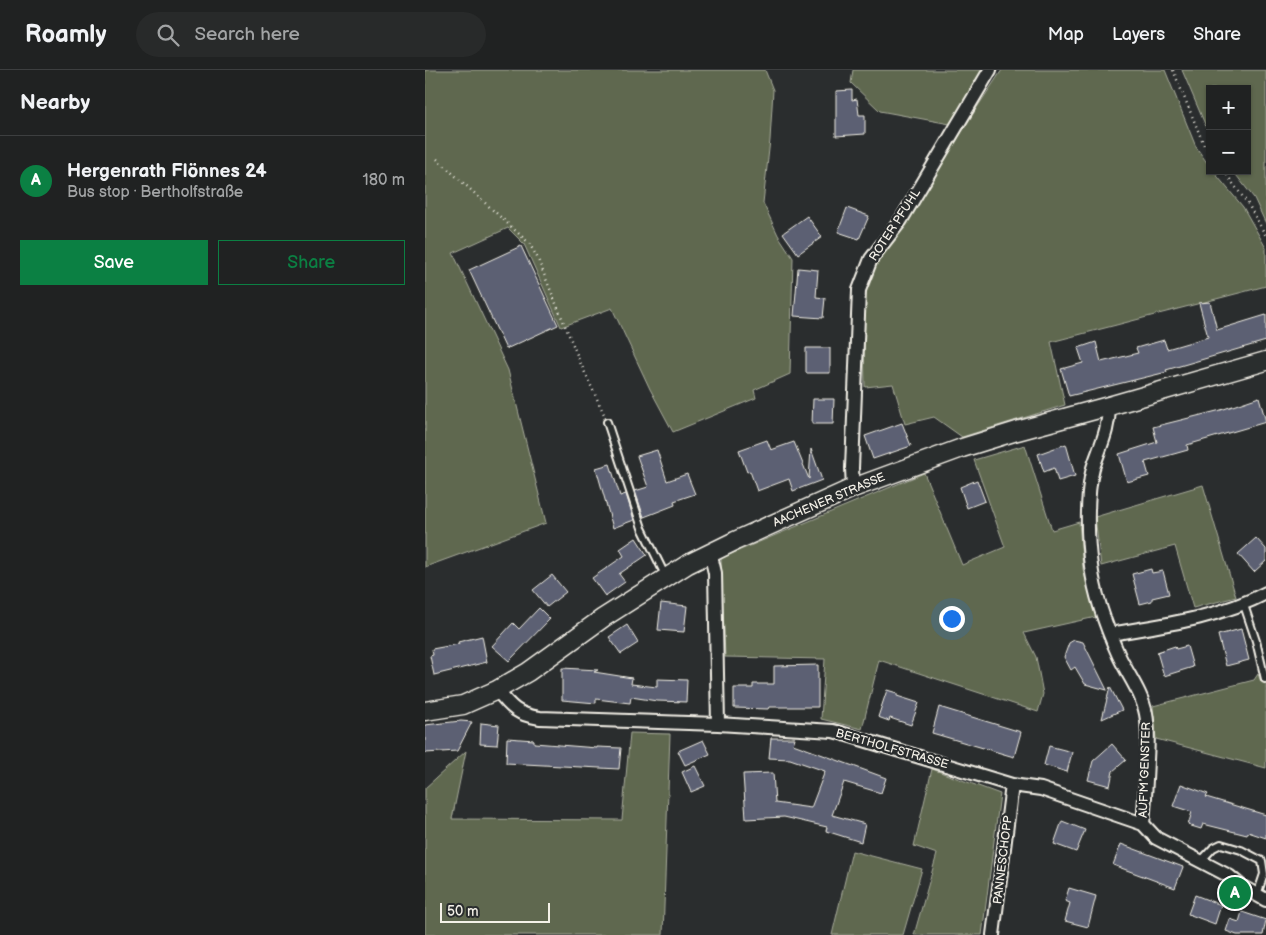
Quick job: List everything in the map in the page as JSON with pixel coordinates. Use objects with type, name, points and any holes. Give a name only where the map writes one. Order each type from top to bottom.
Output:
[{"type":"street","name":"ROTER PFUHL","points":[[853,488],[852,468],[859,290],[871,259],[901,220],[990,70]]},
{"type":"street","name":"AACHENER STRASSE","points":[[425,711],[463,705],[497,690],[528,672],[603,618],[710,552],[853,488],[1008,434],[1266,361]]},
{"type":"street","name":"AUF'M GENSTER","points":[[1109,406],[1106,436],[1093,467],[1089,486],[1090,564],[1096,597],[1119,656],[1140,695],[1146,714],[1146,798],[1143,824]]},
{"type":"street","points":[[710,552],[715,573],[718,724]]},
{"type":"street","points":[[1110,634],[1177,623],[1243,605],[1266,592]]},
{"type":"street","name":"BERTHOLFSTRASSE","points":[[497,690],[513,709],[525,716],[718,724],[844,734],[1011,785],[1041,788],[1143,824],[1156,838],[1229,876],[1261,898]]},
{"type":"street","name":"PANNESCHOPP","points":[[993,935],[1011,785]]},
{"type":"lane","points":[[607,422],[642,528],[666,578]]},
{"type":"lane","points":[[1243,605],[1256,641],[1265,679]]},
{"type":"lane","points":[[1201,861],[1213,848],[1221,844],[1241,850],[1262,861],[1261,898]]},
{"type":"path","points":[[1173,70],[1206,147]]},
{"type":"path","points":[[437,159],[529,242],[607,422]]},
{"type":"path","points":[[1227,175],[1248,204],[1266,236]]},
{"type":"green space","points":[[425,70],[765,70],[773,90],[763,203],[778,235],[793,258],[790,374],[754,390],[756,398],[673,432],[650,389],[612,308],[561,327],[524,244],[508,228],[453,253],[508,370],[546,523],[425,567]]},
{"type":"green space","points":[[853,70],[983,70],[950,124],[880,111],[851,83]]},
{"type":"green space","points":[[1002,70],[1165,70],[1196,147],[1206,161],[1206,175],[1216,175],[1243,207],[1266,248],[1266,286],[1051,342],[1065,405],[962,437],[934,417],[905,424],[893,384],[865,387],[863,295],[876,264],[905,225]]},
{"type":"green space","points":[[1182,70],[1266,70],[1266,224],[1254,198],[1236,175],[1251,175],[1251,85],[1206,85],[1206,127]]},
{"type":"green space","points":[[1025,445],[1052,530],[1079,522],[1083,569],[1096,617],[1024,633],[1036,657],[1043,694],[1038,712],[879,660],[862,729],[821,719],[825,659],[725,657],[721,558],[924,473],[962,565],[1005,547],[974,460]]},
{"type":"green space","points":[[1203,485],[1236,597],[1193,608],[1175,546],[1101,566],[1095,517]]},
{"type":"green space","points":[[1258,674],[1261,682],[1266,681],[1266,768],[1156,739],[1153,706],[1254,680]]},
{"type":"green space","points":[[630,733],[670,734],[663,935],[425,935],[425,788],[466,751],[452,819],[622,820]]},
{"type":"green space","points":[[932,769],[1000,794],[982,935],[914,935],[937,854],[914,846]]},
{"type":"green space","points":[[852,851],[922,869],[903,935],[832,935]]},
{"type":"building","points":[[852,90],[852,100],[857,99],[859,115],[865,115],[865,134],[836,136],[836,91]]},
{"type":"building","points":[[847,208],[869,216],[859,239],[838,232]]},
{"type":"building","points":[[807,216],[822,237],[798,254],[783,233]]},
{"type":"building","points":[[521,246],[558,325],[506,349],[469,270]]},
{"type":"building","points":[[798,268],[818,270],[816,297],[825,298],[823,318],[794,316]]},
{"type":"building","points":[[1210,302],[1217,330],[1266,315],[1266,341],[1166,370],[1167,372],[1069,396],[1061,369],[1083,363],[1078,348],[1096,342],[1101,362],[1138,353],[1136,348],[1164,340],[1167,349],[1208,337],[1199,303]]},
{"type":"building","points":[[806,348],[830,348],[830,373],[806,373]]},
{"type":"building","points":[[1259,397],[1266,422],[1187,445],[1188,450],[1145,462],[1149,476],[1127,482],[1119,454],[1157,442],[1153,427],[1221,410]]},
{"type":"building","points":[[813,399],[834,399],[833,424],[812,424]]},
{"type":"building","points":[[902,423],[911,446],[873,459],[865,436]]},
{"type":"building","points":[[767,440],[771,450],[794,442],[809,479],[811,449],[822,480],[793,491],[789,479],[757,491],[750,471],[747,472],[739,450]]},
{"type":"building","points":[[1066,444],[1075,476],[1058,481],[1054,468],[1044,472],[1038,454]]},
{"type":"building","points":[[657,450],[667,481],[687,474],[695,494],[674,501],[675,505],[644,517],[635,491],[648,487],[637,456]]},
{"type":"building","points":[[610,464],[620,496],[626,494],[634,520],[613,528],[596,468]]},
{"type":"building","points":[[977,480],[985,501],[967,508],[960,487]]},
{"type":"building","points":[[636,538],[647,555],[619,574],[625,582],[605,596],[592,578],[624,556],[620,549]]},
{"type":"building","points":[[1256,538],[1266,549],[1266,561],[1254,572],[1238,554]]},
{"type":"building","points":[[1151,569],[1152,573],[1163,571],[1169,594],[1152,598],[1152,601],[1140,604],[1132,574]]},
{"type":"building","points":[[552,575],[566,592],[547,607],[533,590]]},
{"type":"building","points":[[661,603],[687,606],[684,632],[658,630]]},
{"type":"building","points":[[539,608],[550,619],[509,661],[492,646],[513,623],[519,629]]},
{"type":"building","points":[[627,625],[638,643],[621,654],[609,637]]},
{"type":"building","points":[[1241,629],[1249,660],[1226,666],[1218,635]]},
{"type":"building","points":[[482,636],[487,662],[434,675],[430,656],[433,655],[432,649],[459,644],[458,642]]},
{"type":"building","points":[[1074,640],[1083,642],[1107,690],[1085,684],[1075,667],[1071,670],[1064,657],[1069,643]]},
{"type":"building","points":[[1175,646],[1176,649],[1187,646],[1193,667],[1164,676],[1157,652]]},
{"type":"building","points":[[818,665],[818,707],[734,708],[734,688],[753,688],[753,684],[774,684],[774,666]]},
{"type":"building","points":[[562,668],[598,670],[594,672],[632,678],[631,684],[657,687],[657,679],[687,680],[686,702],[657,701],[631,697],[630,703],[596,699],[596,703],[562,700]]},
{"type":"building","points":[[1110,687],[1122,710],[1102,719]]},
{"type":"building","points":[[887,690],[897,693],[897,696],[919,703],[911,725],[890,718],[889,721],[878,717]]},
{"type":"building","points":[[939,707],[1021,732],[1014,757],[932,733]]},
{"type":"building","points":[[461,721],[472,722],[457,751],[425,753],[425,725]]},
{"type":"building","points":[[481,723],[499,725],[497,745],[480,744]]},
{"type":"building","points":[[507,738],[534,740],[534,743],[621,748],[619,769],[506,763]]},
{"type":"building","points":[[771,738],[795,738],[793,744],[886,778],[881,793],[844,782],[832,815],[865,824],[861,842],[826,831],[827,827],[784,817],[746,819],[743,774],[773,773],[775,803],[811,808],[825,771],[790,759],[769,758]]},
{"type":"building","points":[[703,740],[710,754],[685,765],[678,751]]},
{"type":"building","points":[[1112,744],[1126,760],[1113,771],[1110,786],[1088,780],[1093,761]]},
{"type":"building","points":[[1049,746],[1072,752],[1067,772],[1044,765]]},
{"type":"building","points":[[695,766],[705,786],[691,792],[682,772]]},
{"type":"building","points":[[1181,784],[1208,794],[1206,797],[1266,815],[1266,838],[1248,832],[1247,835],[1203,824],[1201,829],[1188,825],[1192,812],[1173,806]]},
{"type":"building","points":[[1062,821],[1085,830],[1076,852],[1054,844]]},
{"type":"building","points":[[1121,844],[1183,867],[1175,888],[1113,865]]},
{"type":"building","points":[[1069,888],[1096,896],[1088,927],[1065,921],[1070,903],[1065,901]]},
{"type":"building","points":[[1195,895],[1221,905],[1215,924],[1188,914]]},
{"type":"building","points":[[1242,912],[1266,920],[1263,935],[1237,935],[1226,931],[1230,919],[1239,922]]},
{"type":"place","name":"Hergenrath Flönnes 24","points":[[1235,893]]}]
